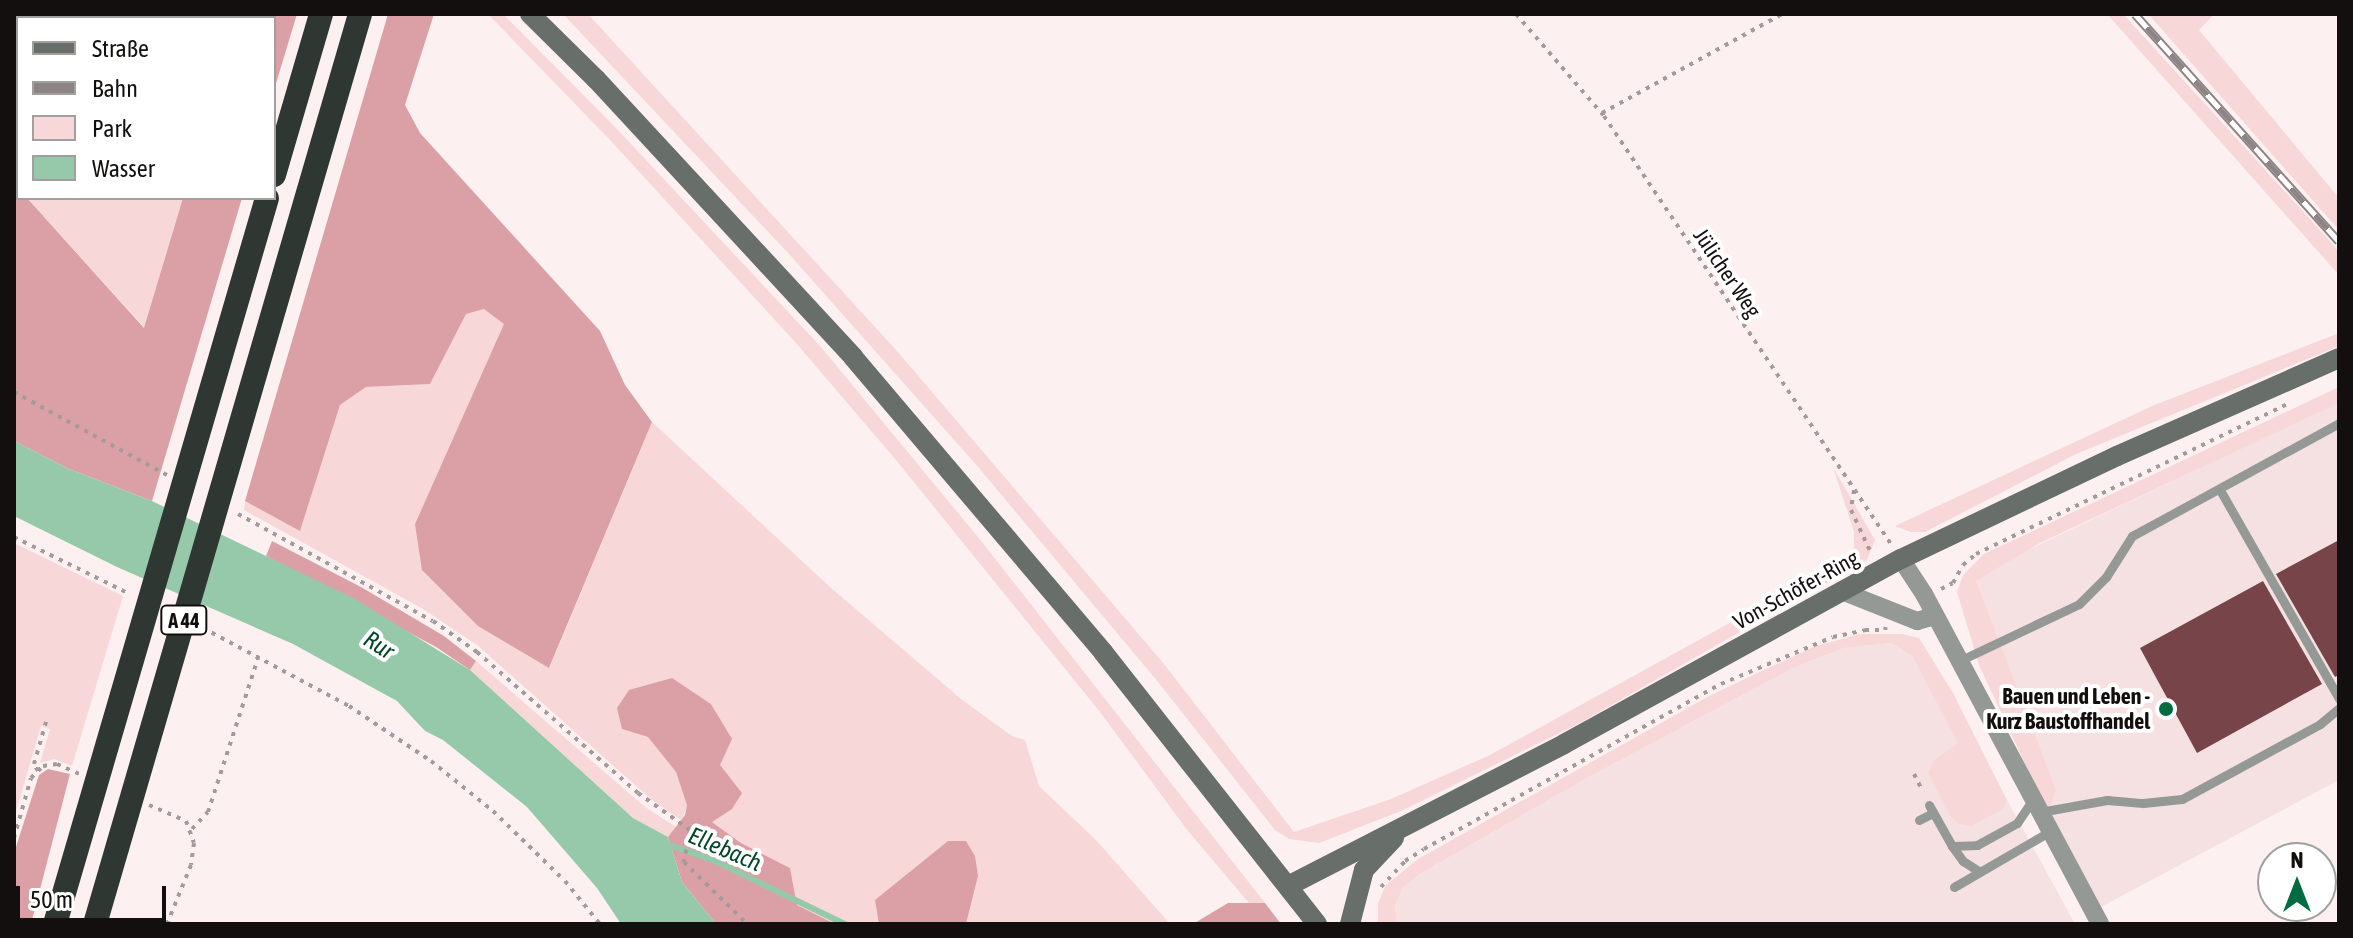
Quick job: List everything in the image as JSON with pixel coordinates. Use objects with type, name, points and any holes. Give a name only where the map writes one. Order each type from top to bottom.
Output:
[{"type":"highway","points":[[276,168],[321,14]]},
{"type":"highway","name":"A 44","points":[[95,924],[360,14]]},
{"type":"highway","name":"A 44","points":[[55,924],[266,200]]},
{"type":"main road","points":[[530,14],[596,79],[853,357],[1103,652],[1317,924]]},
{"type":"main road","name":"Von-Schöfer-Ring","points":[[1288,886],[1402,829],[1901,559],[2117,456],[2339,358]]},
{"type":"main road","points":[[1350,924],[1356,890],[1364,870],[1402,829]]},
{"type":"street","points":[[1901,559],[1924,594],[2100,924]]},
{"type":"street","points":[[1844,592],[1917,621],[1935,616]]},
{"type":"lane","points":[[1959,661],[2079,604],[2106,577],[2132,536],[2339,423]]},
{"type":"lane","points":[[2220,490],[2339,699]]},
{"type":"lane","points":[[1952,846],[1977,845],[2017,823],[2035,806],[2107,800],[2143,803],[2182,799],[2320,724],[2339,708]]},
{"type":"lane","points":[[1919,820],[1931,809],[1963,861],[1980,872]]},
{"type":"lane","points":[[1954,887],[2049,832]]},
{"type":"path","name":"Jülicher Weg","points":[[1516,14],[1601,114],[1901,559]]},
{"type":"path","points":[[1601,114],[1782,14]]},
{"type":"path","points":[[14,392],[170,476]]},
{"type":"path","points":[[1924,594],[1953,583],[1963,565],[1976,554],[2297,400]]},
{"type":"path","points":[[1854,490],[1851,510],[1860,535],[1882,570]]},
{"type":"path","points":[[225,507],[433,621],[477,652],[638,793],[690,830],[684,862],[747,924]]},
{"type":"path","points":[[14,537],[142,599]]},
{"type":"path","points":[[1377,893],[1389,875],[1424,849],[1721,684],[1833,637],[1865,630],[1885,630],[1892,611]]},
{"type":"path","points":[[196,625],[362,714],[431,761],[503,821],[565,881],[600,924]]},
{"type":"path","points":[[191,829],[208,812],[258,658]]},
{"type":"path","points":[[38,771],[34,764],[46,722]]},
{"type":"path","points":[[1914,774],[1931,809]]},
{"type":"shaded area","points":[[297,14],[276,83],[276,16],[236,16]]},
{"type":"shaded area","points":[[388,14],[434,14],[405,105],[420,133],[600,331],[625,385],[652,422],[549,668],[478,626],[422,570],[415,524],[504,324],[484,309],[466,314],[430,384],[366,387],[340,405],[300,531],[245,501]]},
{"type":"shaded area","points":[[14,183],[16,200],[29,200],[144,328],[182,200],[241,200],[152,501],[69,469],[14,441]]},
{"type":"shaded area","points":[[2339,402],[2339,780],[2101,907],[2042,796],[1981,613],[1975,575]]},
{"type":"shaded area","points":[[272,541],[361,587],[444,636],[476,661],[470,670],[436,647],[266,556]]},
{"type":"shaded area","points":[[1891,643],[1912,656],[1959,743],[1934,760],[2003,809],[2007,800],[2075,924],[1397,924],[1395,905],[1403,888],[1420,874],[1587,778],[1793,668],[1844,648]]},
{"type":"shaded area","points":[[672,678],[711,704],[732,739],[720,765],[742,793],[732,809],[712,822],[741,843],[790,868],[797,905],[835,924],[716,924],[682,882],[668,837],[685,815],[687,805],[676,772],[648,737],[622,729],[617,708],[629,690]]},
{"type":"shaded area","points":[[48,769],[70,774],[31,924],[14,924],[14,853],[39,775]]},
{"type":"shaded area","points":[[948,841],[966,841],[975,856],[978,876],[966,924],[879,924],[875,900]]},
{"type":"shaded area","points":[[1228,903],[1265,903],[1281,924],[1193,924]]},
{"type":"green space","points":[[14,14],[237,14],[16,16],[16,186]]},
{"type":"green space","points":[[488,14],[503,14],[519,30],[616,128],[821,347],[982,542],[1265,903],[1249,903],[1188,831],[1100,712],[896,460],[796,343],[611,141]]},
{"type":"green space","points":[[563,14],[588,14],[897,351],[1164,664],[1294,832],[1391,799],[1490,755],[1837,564],[1854,548],[1854,532],[1833,467],[1875,540],[1867,560],[1578,724],[1401,811],[1319,843],[1289,839],[1275,830],[1158,682],[979,468],[789,254]]},
{"type":"green space","points":[[2107,14],[2123,14],[2330,241],[2339,252],[2339,275]]},
{"type":"green space","points":[[2214,14],[2199,30],[2339,198],[2339,230],[2150,16]]},
{"type":"green space","points":[[29,200],[182,200],[145,328]]},
{"type":"green space","points":[[484,308],[505,324],[415,524],[478,626],[550,667],[652,422],[830,587],[961,699],[1012,736],[1025,740],[1039,786],[1096,840],[1170,924],[966,924],[978,876],[966,841],[879,924],[835,924],[797,905],[790,868],[741,843],[711,821],[732,809],[719,764],[731,739],[711,704],[671,678],[622,729],[648,737],[676,772],[688,805],[681,820],[652,800],[477,645],[423,609],[244,510],[245,501],[300,530],[340,405],[366,387],[430,384],[466,313]]},
{"type":"green space","points":[[2339,333],[2339,346],[2076,454],[1925,532],[1911,532],[1895,526],[2152,406]]},
{"type":"green space","points":[[2339,387],[2339,403],[2040,543],[1976,581],[2056,790],[2048,813],[1979,665],[1957,592],[1963,575],[1984,554]]},
{"type":"green space","points":[[14,543],[123,596],[72,766],[54,759],[40,763],[50,729],[41,726],[14,818]]},
{"type":"green space","points":[[1860,634],[1902,634],[1919,638],[1953,693],[2007,800],[2003,809],[1972,826],[1959,824],[1951,817],[1928,773],[1934,760],[1958,743],[1912,656],[1891,643],[1844,648],[1793,668],[1587,778],[1420,874],[1403,888],[1395,905],[1397,924],[1378,924],[1378,903],[1386,885],[1418,859],[1711,695],[1813,647]]},
{"type":"green space","points":[[476,661],[645,807],[676,827],[668,837],[633,818],[470,670]]},
{"type":"water","name":"Rur","points":[[14,441],[69,469],[152,501],[355,599],[470,670],[633,818],[668,837],[682,882],[716,924],[621,924],[597,888],[527,807],[443,740],[425,731],[397,701],[293,644],[117,567],[14,516]]},
{"type":"building","points":[[2339,540],[2339,675],[2335,677],[2276,574]]},
{"type":"building","points":[[2263,581],[2322,684],[2197,753],[2140,648]]},
{"type":"waterway","name":"Ellebach","points":[[666,844],[713,860],[845,924]]},
{"type":"railway","points":[[2135,14],[2339,241]]},
{"type":"place","name":"Bauen und Leben - Kurz Baustoffhandel","points":[[2166,709]]}]
